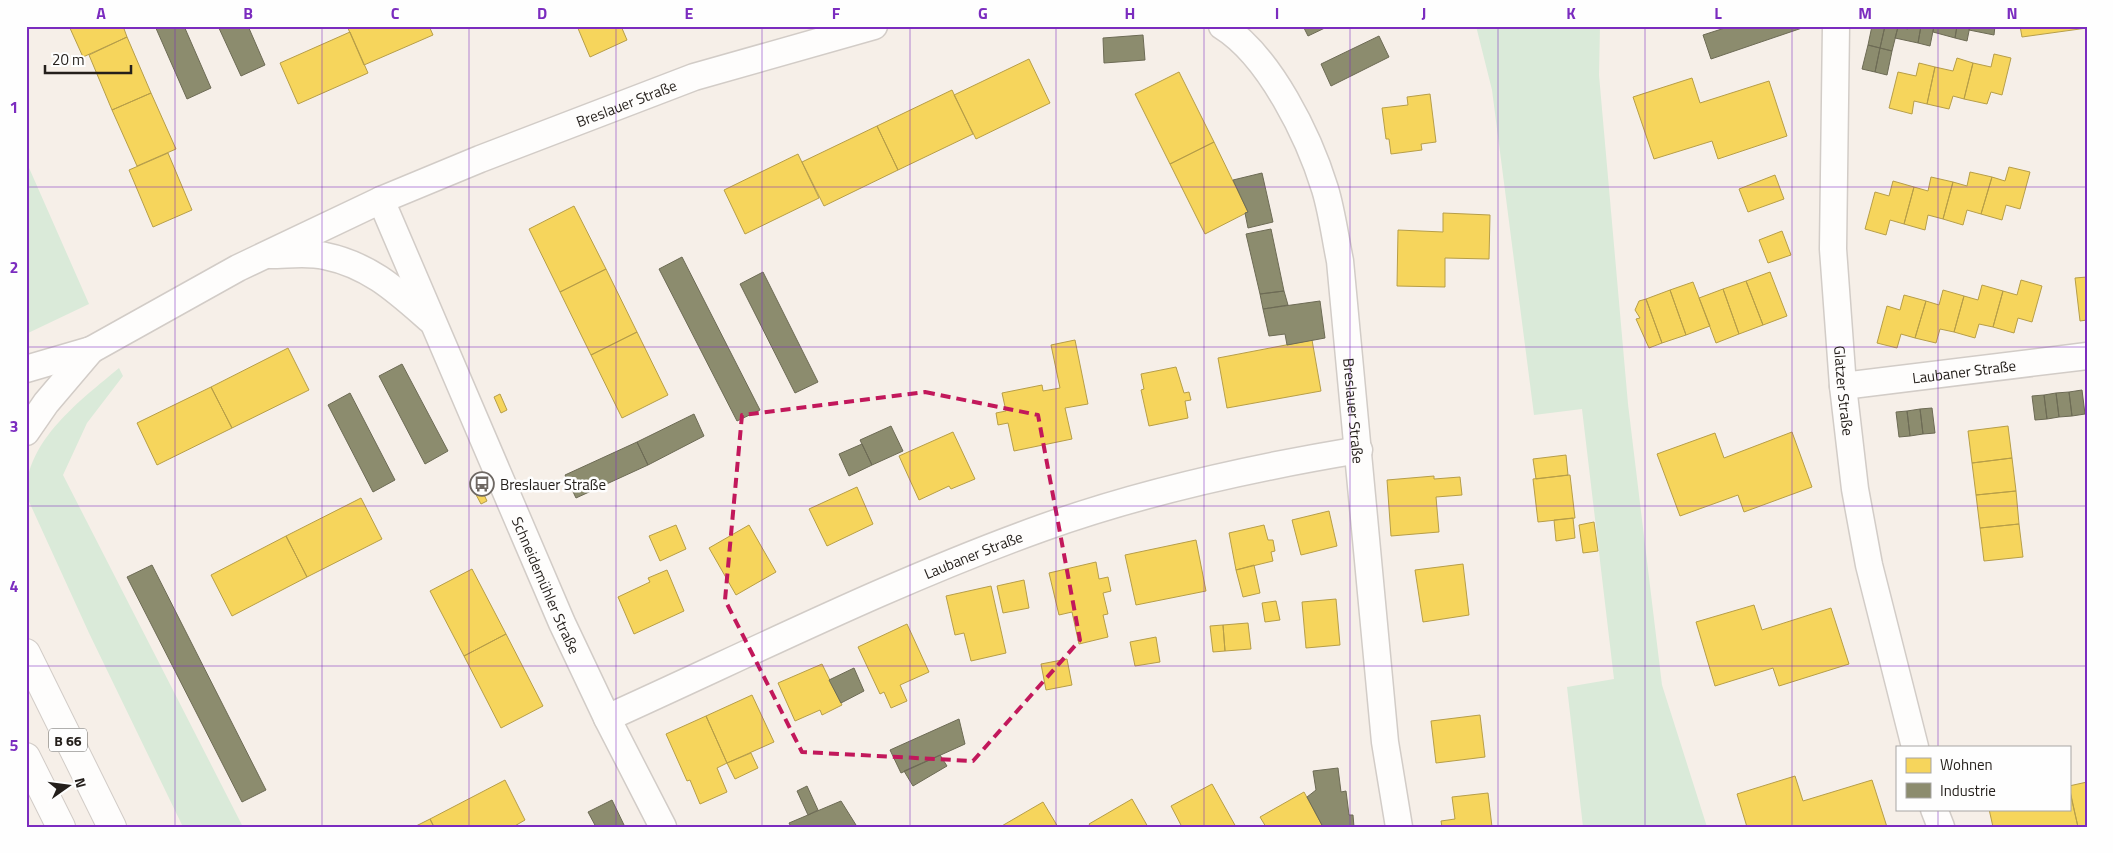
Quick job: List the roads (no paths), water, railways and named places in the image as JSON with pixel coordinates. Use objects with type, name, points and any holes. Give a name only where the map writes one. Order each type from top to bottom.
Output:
[{"type":"main road","name":"B 66","points":[[26,653],[112,827]]},
{"type":"main road","points":[[26,757],[61,827]]},
{"type":"street","name":"Breslauer Straße","points":[[28,368],[91,350],[211,283],[266,255],[381,200],[480,159],[694,77],[874,26]]},
{"type":"street","name":"Breslauer Straße","points":[[1222,26],[1268,71],[1296,120],[1325,189],[1340,261],[1385,742],[1399,827]]},
{"type":"street","name":"Glatzer Straße","points":[[1836,26],[1834,249],[1843,386],[1855,489],[1869,565],[1915,746]]},
{"type":"street","name":"Schneidemühler Straße","points":[[381,200],[558,614],[607,718],[663,827]]},
{"type":"street","points":[[266,255],[323,255],[352,264],[381,278],[435,325]]},
{"type":"street","name":"Breslauer Straße","points":[[26,432],[36,410],[91,350]]},
{"type":"street","name":"Laubaner Straße","points":[[1843,386],[2087,356]]},
{"type":"street","name":"Laubaner Straße","points":[[607,718],[920,576],[1042,528],[1187,484],[1290,461],[1359,450]]},
{"type":"street","points":[[1934,810],[1941,827]]},
{"type":"place","name":"Breslauer Straße","points":[[482,484]]}]
